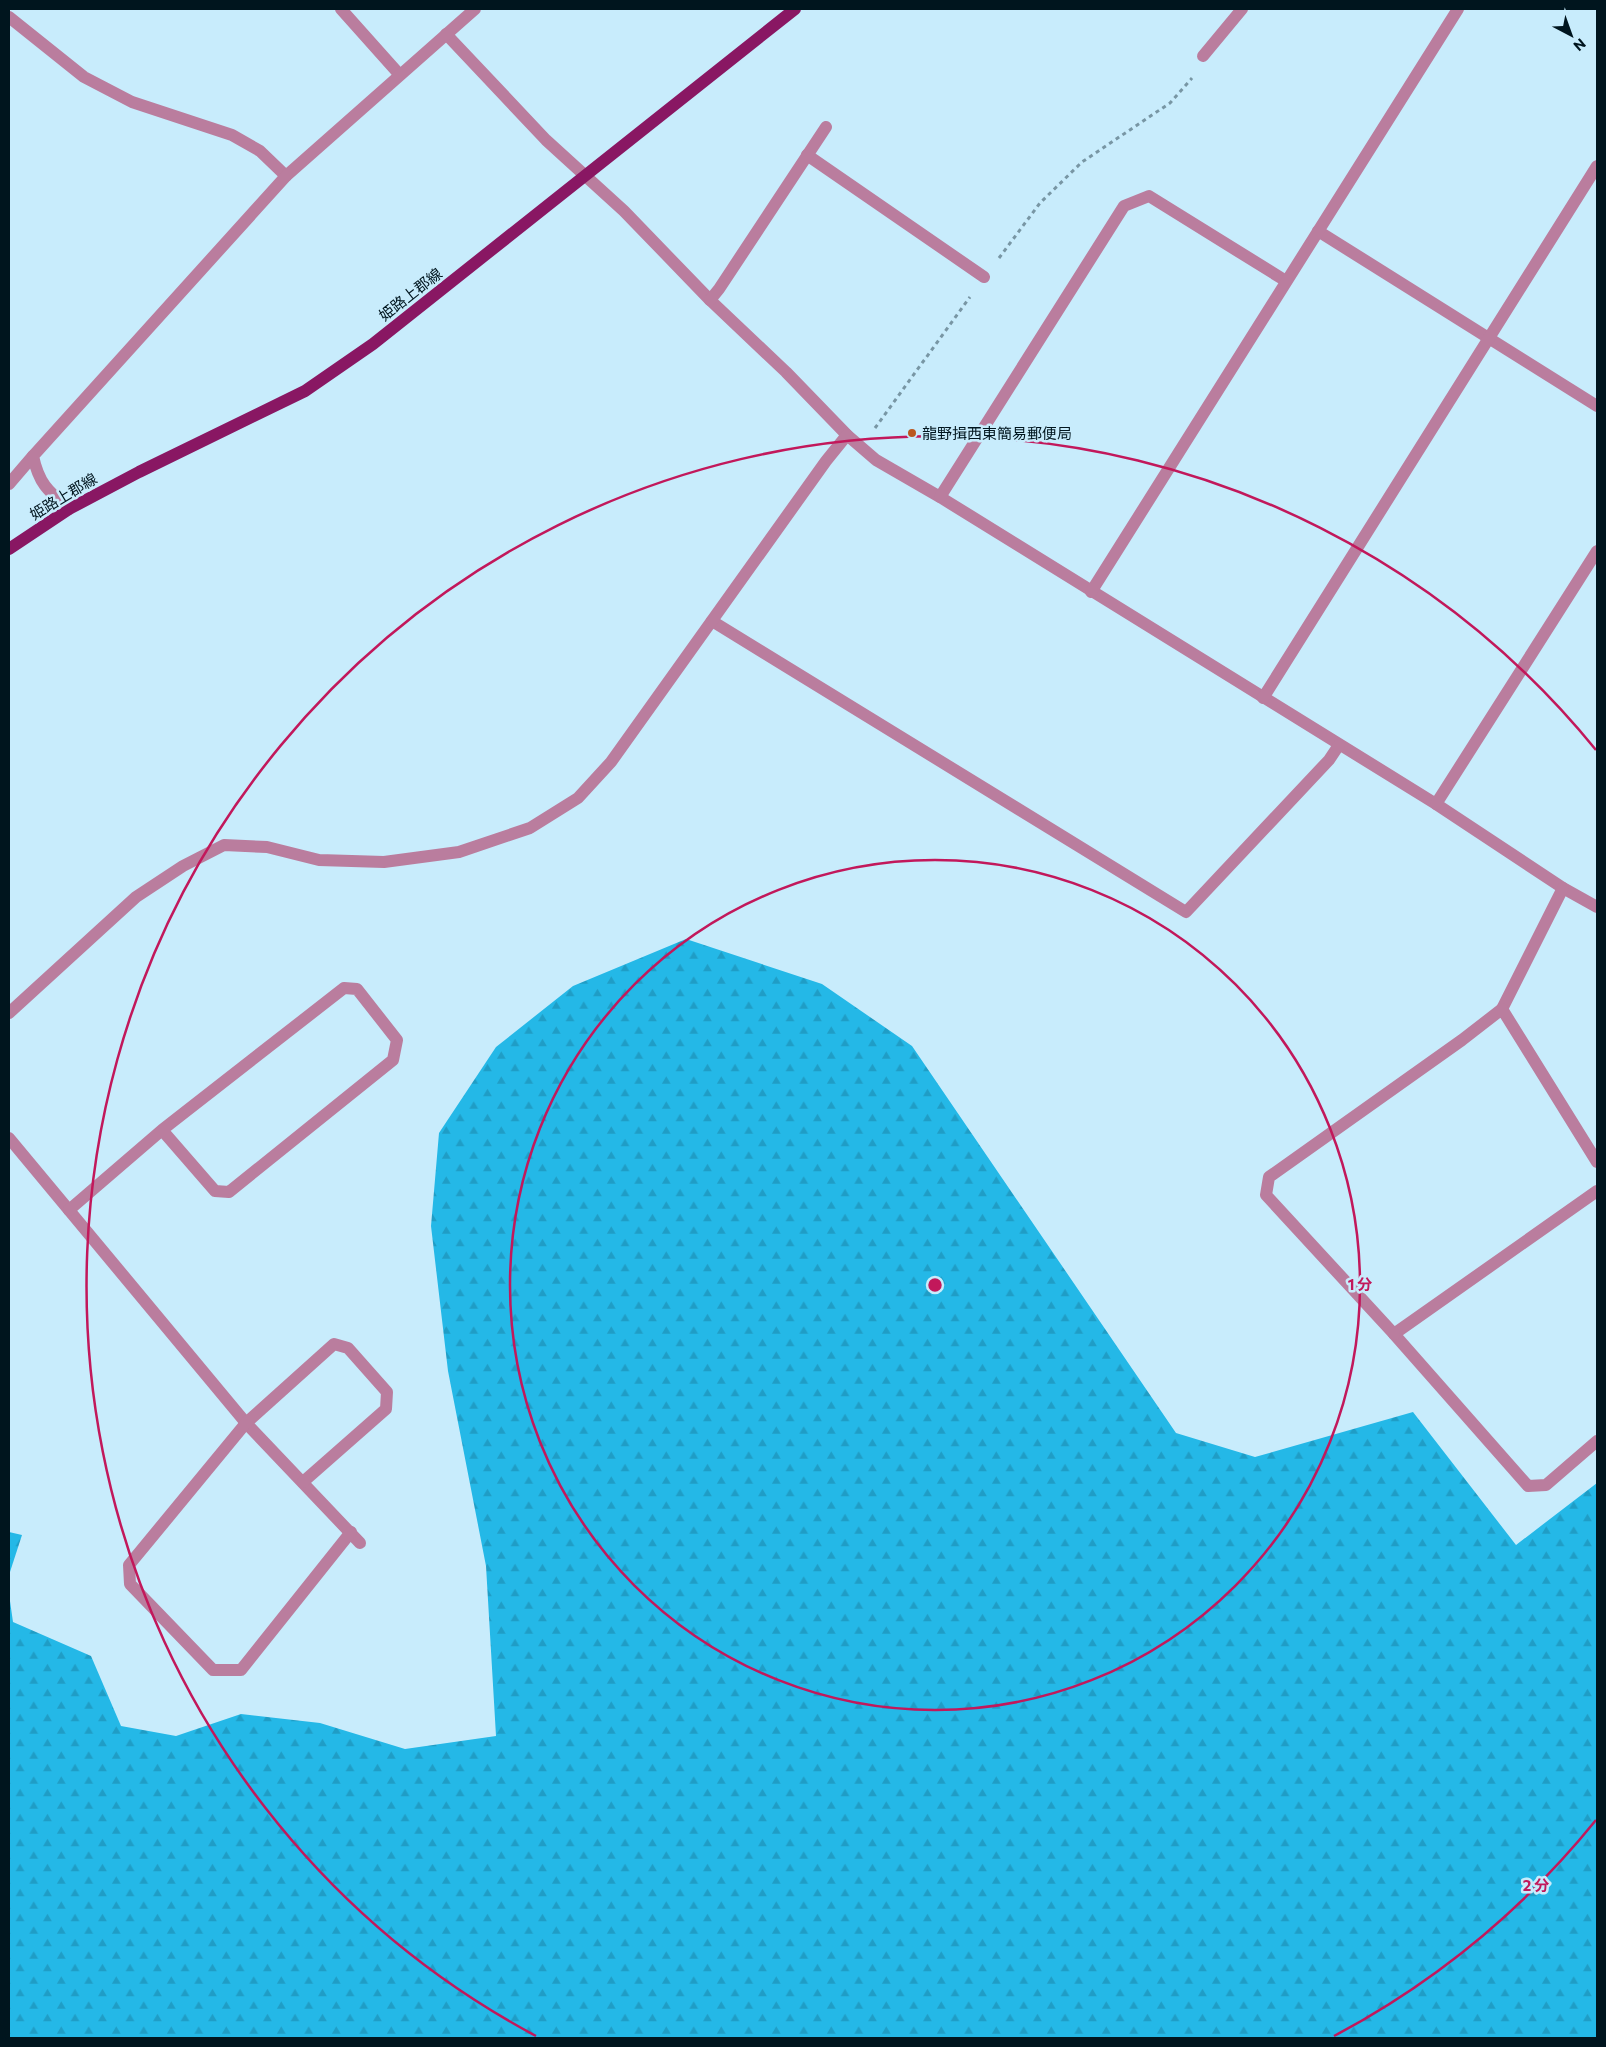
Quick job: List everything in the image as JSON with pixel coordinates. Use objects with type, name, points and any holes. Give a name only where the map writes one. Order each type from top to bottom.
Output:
[{"type":"main road","name":"姫路上郡線","points":[[9,549],[69,509],[139,472],[305,391],[373,344],[794,9]]},
{"type":"street","points":[[341,9],[399,74]]},
{"type":"street","points":[[9,484],[286,176],[399,74],[475,9]]},
{"type":"street","points":[[1203,56],[1242,9]]},
{"type":"street","points":[[1091,592],[1458,9]]},
{"type":"street","points":[[9,17],[84,77],[132,102],[232,135],[260,151],[286,176]]},
{"type":"street","points":[[446,34],[546,140],[624,211],[710,300],[786,372],[847,435],[876,460],[940,497],[1339,746],[1436,804],[1563,888],[1597,907]]},
{"type":"street","points":[[710,300],[826,127]]},
{"type":"street","points":[[807,155],[984,277]]},
{"type":"street","points":[[1264,698],[1597,166]]},
{"type":"street","points":[[940,497],[1124,206],[1149,196],[1286,281]]},
{"type":"street","points":[[1318,231],[1597,406]]},
{"type":"street","points":[[9,1013],[136,897],[183,866],[224,845],[267,847],[319,860],[384,862],[460,852],[530,828],[578,798],[611,762],[826,461],[847,435]]},
{"type":"street","points":[[33,456],[37,474],[47,489],[69,509]]},
{"type":"street","points":[[1436,804],[1597,550]]},
{"type":"street","points":[[712,621],[1186,912],[1329,760],[1339,746]]},
{"type":"street","points":[[1563,888],[1502,1009],[1462,1040],[1269,1177],[1266,1195],[1394,1334],[1528,1486],[1546,1485],[1597,1441]]},
{"type":"street","points":[[69,1210],[162,1130],[344,988],[357,990],[397,1040],[393,1060],[229,1192],[215,1191],[162,1130]]},
{"type":"street","points":[[1502,1009],[1597,1162]]},
{"type":"street","points":[[9,1138],[246,1422],[360,1543]]},
{"type":"street","points":[[1394,1334],[1597,1191]]},
{"type":"street","points":[[303,1482],[386,1409],[387,1392],[348,1348],[334,1344],[246,1422],[129,1565],[130,1584],[213,1670],[241,1670],[351,1532]]},
{"type":"path","points":[[859,446],[871,433],[1040,203],[1082,162],[1170,102],[1197,72],[1203,56]]},
{"type":"green space","points":[[686,939],[822,984],[912,1046],[1176,1433],[1255,1457],[1413,1412],[1516,1545],[1597,1483],[1597,2038],[9,2038],[9,1594],[13,1622],[91,1656],[121,1726],[176,1736],[241,1714],[320,1723],[405,1749],[496,1736],[486,1566],[448,1371],[431,1226],[439,1133],[496,1047],[573,986]]},
{"type":"green space","points":[[9,1532],[22,1535],[9,1575]]},
{"type":"place","name":"龍野揖西東簡易郵便局","points":[[912,433]]}]
